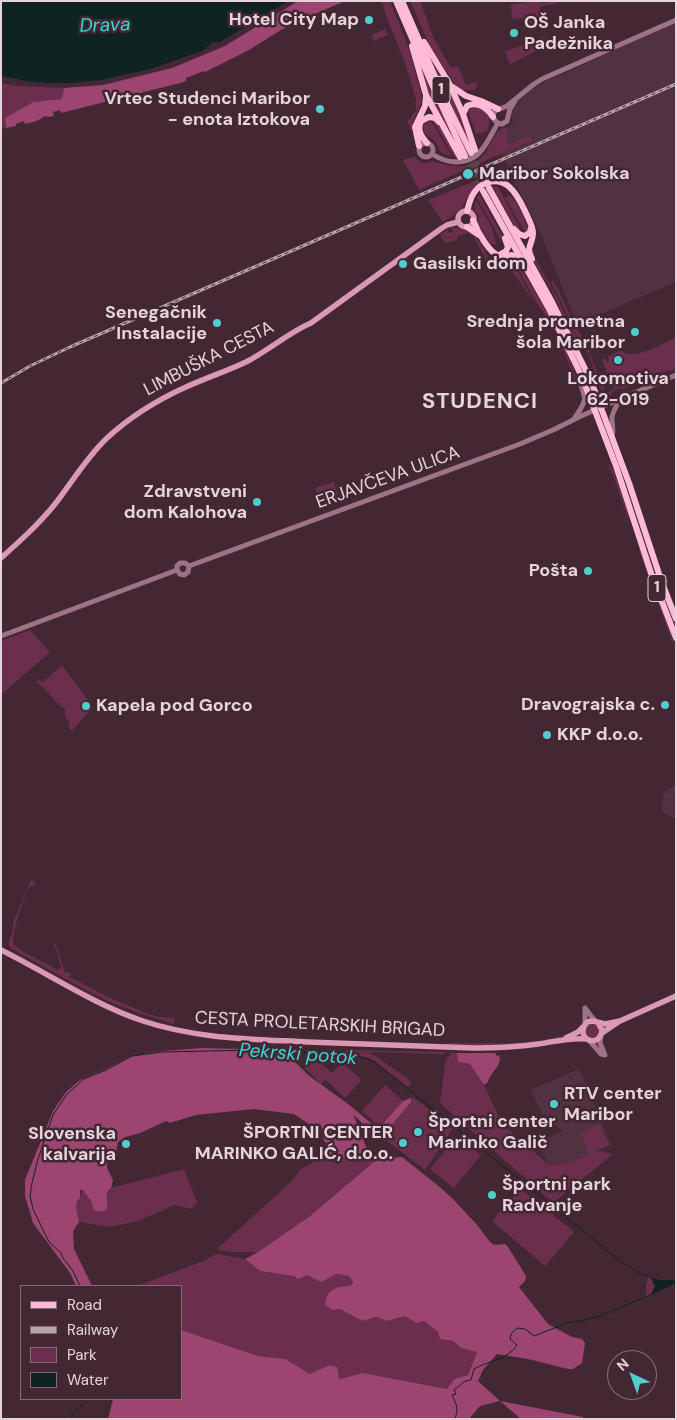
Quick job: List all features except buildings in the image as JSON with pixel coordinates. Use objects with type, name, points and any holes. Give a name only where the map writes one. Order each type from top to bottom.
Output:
[{"type":"main road","name":"1","points":[[396,1],[411,29],[468,154]]},
{"type":"main road","name":"1","points":[[402,1],[411,29]]},
{"type":"main road","points":[[411,29],[422,37],[449,83],[463,114],[468,154]]},
{"type":"main road","points":[[411,29],[410,41],[426,95],[441,125]]},
{"type":"main road","points":[[449,83],[466,96],[501,108]]},
{"type":"main road","points":[[419,146],[415,127],[425,106],[426,95]]},
{"type":"main road","points":[[463,114],[467,106],[474,104],[487,109],[493,117]]},
{"type":"main road","points":[[427,143],[419,130],[421,121],[429,117],[435,118],[468,154]]},
{"type":"main road","points":[[467,227],[474,220],[472,214],[468,211],[470,199],[478,187],[498,181],[508,185],[518,196],[532,227]]},
{"type":"main road","name":"1","points":[[486,189],[584,364],[651,573],[676,638]]},
{"type":"main road","name":"LIMBUŠKA CESTA","points":[[1,558],[54,505],[106,439],[136,414],[162,398],[262,353],[311,323],[447,224],[458,222],[459,214],[468,211]]},
{"type":"main road","name":"1","points":[[474,220],[491,251],[501,257],[513,256],[524,271],[534,276],[612,436],[676,620]]},
{"type":"main road","name":"1","points":[[502,220],[511,222],[521,236],[528,235],[532,227]]},
{"type":"main road","name":"1","points":[[498,255],[506,251],[508,247],[502,233],[502,220]]},
{"type":"main road","points":[[458,222],[462,226],[481,235]]},
{"type":"main road","name":"1","points":[[532,227],[533,234],[528,249],[537,267],[534,276]]},
{"type":"main road","name":"CESTA PROLETARSKIH BRIGAD","points":[[1,950],[120,1012],[159,1025],[206,1036],[250,1040],[477,1048],[523,1046],[564,1039]]},
{"type":"main road","points":[[564,1039],[578,1032],[590,1021],[605,1024],[620,1021],[676,996]]},
{"type":"main road","points":[[564,1039],[596,1040],[620,1021]]},
{"type":"main road","points":[[597,1022],[602,1027],[602,1035]]},
{"type":"main road","points":[[584,1026],[583,1033],[588,1040]]},
{"type":"street","points":[[498,123],[493,117],[494,112],[534,84],[554,73],[676,20]]},
{"type":"street","points":[[498,123],[506,123],[510,110],[518,97]]},
{"type":"street","points":[[501,108],[509,114]]},
{"type":"street","points":[[432,154],[454,163],[465,162],[480,153],[498,123]]},
{"type":"street","points":[[427,143],[433,148],[432,154],[429,157],[423,157],[418,152],[419,146],[427,143]]},
{"type":"street","name":"ERJAVČEVA ULICA","points":[[189,566],[520,444],[676,375]]},
{"type":"street","points":[[573,420],[584,402],[585,396],[580,382],[582,377]]},
{"type":"street","points":[[612,436],[614,430],[612,415],[619,400]]},
{"type":"street","name":"ERJAVČEVA ULICA","points":[[177,570],[177,566],[180,563],[185,563],[189,566]]},
{"type":"street","name":"ERJAVČEVA ULICA","points":[[177,570],[180,574],[184,575],[188,572],[189,566]]},
{"type":"street","name":"ERJAVČEVA ULICA","points":[[1,636],[177,570]]},
{"type":"street","points":[[584,1026],[585,1008],[597,1022]]},
{"type":"street","points":[[588,1040],[601,1054],[605,1054],[600,1043],[602,1035]]},
{"type":"shaded area","points":[[298,1],[345,1],[281,30],[249,50],[205,72],[186,78],[186,81],[61,113],[60,110],[53,112],[54,116],[45,116],[37,121],[25,124],[24,121],[16,124],[16,126],[6,128],[5,118],[33,102],[62,99],[64,88],[103,85],[172,68],[225,46]]},
{"type":"shaded area","points":[[676,22],[676,282],[577,324],[543,239],[494,139],[501,129],[507,128],[513,123],[512,113],[514,106],[534,87]]},
{"type":"shaded area","points":[[676,785],[676,819],[662,812],[662,803],[663,795]]},
{"type":"shaded area","points":[[202,1048],[241,1049],[270,1053],[285,1052],[308,1075],[377,1128],[403,1101],[411,1098],[411,1102],[381,1137],[376,1139],[372,1137],[365,1126],[353,1114],[367,1149],[355,1156],[345,1158],[330,1158],[321,1125],[312,1126],[294,1114],[254,1109],[196,1115],[170,1123],[166,1121],[140,1133],[125,1137],[118,1142],[116,1151],[107,1163],[107,1168],[113,1180],[111,1188],[107,1192],[107,1209],[96,1211],[82,1189],[80,1191],[80,1198],[77,1201],[76,1208],[79,1222],[73,1231],[74,1249],[92,1285],[76,1285],[70,1273],[33,1223],[25,1196],[25,1180],[53,1111],[66,1092],[80,1080],[131,1056]]},
{"type":"shaded area","points":[[457,1053],[496,1053],[496,1056],[499,1055],[500,1059],[498,1066],[484,1085],[470,1064],[458,1062]]},
{"type":"shaded area","points":[[579,1069],[611,1145],[567,1163],[549,1165],[537,1143],[563,1131],[543,1116],[531,1090]]},
{"type":"shaded area","points":[[402,1157],[453,1199],[490,1242],[494,1245],[505,1244],[508,1247],[526,1276],[525,1281],[519,1287],[548,1324],[572,1337],[582,1339],[585,1343],[582,1363],[573,1369],[568,1369],[528,1359],[497,1354],[483,1370],[478,1381],[500,1401],[480,1406],[469,1419],[108,1419],[113,1400],[182,1400],[182,1330],[258,1356],[285,1359],[310,1374],[330,1365],[337,1367],[339,1379],[363,1373],[447,1389],[454,1379],[468,1375],[477,1352],[461,1348],[453,1341],[440,1339],[438,1332],[424,1321],[416,1323],[405,1316],[387,1321],[376,1317],[363,1321],[340,1309],[333,1310],[325,1305],[328,1295],[334,1289],[352,1285],[353,1282],[349,1276],[337,1274],[321,1282],[307,1275],[298,1279],[294,1276],[260,1271],[245,1259],[310,1216],[375,1161]]},
{"type":"shaded area","points":[[500,1401],[583,1417],[583,1419],[521,1419]]},
{"type":"green space","points":[[382,1],[390,1],[409,49],[421,93],[421,104],[413,121],[412,132],[407,121],[411,119],[416,110],[416,100],[405,63]]},
{"type":"green space","points":[[410,1],[420,1],[434,39],[451,68],[458,66],[466,85],[478,81],[475,90],[461,90],[454,83],[429,44]]},
{"type":"green space","points":[[540,1],[540,3],[556,1],[556,4],[540,6],[541,23],[529,24],[528,18],[512,19],[511,4]]},
{"type":"green space","points":[[385,29],[388,35],[374,41],[371,35]]},
{"type":"green space","points":[[544,36],[548,45],[510,64],[505,52]]},
{"type":"green space","points":[[428,53],[445,81],[460,113],[472,150]]},
{"type":"green space","points":[[418,58],[463,157],[428,93]]},
{"type":"green space","points":[[1,83],[18,86],[64,88],[63,99],[33,102],[5,118],[6,128],[1,129]]},
{"type":"green space","points":[[475,107],[486,113],[489,119],[487,131],[476,134],[468,112],[471,108]]},
{"type":"green space","points":[[432,119],[438,124],[458,158],[454,157]]},
{"type":"green space","points":[[429,121],[433,124],[452,157],[440,152],[435,141],[424,132],[424,124]]},
{"type":"green space","points":[[504,127],[507,128],[507,145],[528,136],[533,140],[419,190],[403,160],[415,157],[423,163],[432,161],[456,166],[469,165],[481,158],[496,135]]},
{"type":"green space","points":[[502,170],[499,176],[477,184],[460,209],[443,222],[428,200]]},
{"type":"green space","points":[[493,187],[498,187],[522,232],[516,229]]},
{"type":"green space","points":[[479,194],[505,241],[505,247],[477,198]]},
{"type":"green space","points":[[510,195],[523,215],[528,230],[525,232],[505,198]]},
{"type":"green space","points":[[476,200],[492,228],[496,245],[491,244],[478,223],[478,215],[474,209]]},
{"type":"green space","points":[[451,228],[456,228],[472,234],[488,256],[486,260],[474,237],[469,233],[457,236],[457,240],[445,243],[440,235],[448,229],[448,233],[453,232]]},
{"type":"green space","points":[[533,255],[557,297],[579,343],[572,336],[552,291],[531,256]]},
{"type":"green space","points":[[512,258],[520,266],[559,333],[581,389],[583,400],[557,334],[535,300]]},
{"type":"green space","points":[[505,261],[511,261],[514,264],[534,302]]},
{"type":"green space","points":[[553,281],[573,321],[570,322],[551,282]]},
{"type":"green space","points":[[571,323],[575,324],[590,353],[588,354]]},
{"type":"green space","points":[[676,337],[676,370],[668,371],[619,389],[622,373],[618,389],[611,393],[611,395],[608,396],[601,389],[590,355],[606,393],[614,390],[602,360],[605,358],[607,362],[609,361],[608,356],[620,351],[626,353],[625,362],[626,354],[646,351]]},
{"type":"green space","points":[[609,464],[614,472],[630,519],[627,516]]},
{"type":"green space","points":[[334,482],[340,502],[321,508],[315,488]]},
{"type":"green space","points":[[640,549],[669,628],[676,652],[639,551]]},
{"type":"green space","points":[[30,630],[50,652],[3,693],[1,691],[1,641]]},
{"type":"green space","points":[[62,665],[93,707],[72,731],[68,727],[70,723],[65,716],[65,709],[36,682],[39,680],[43,682]]},
{"type":"green space","points":[[31,880],[35,882],[36,887],[34,885],[29,887],[24,900],[14,932],[14,945],[58,970],[61,967],[50,936],[56,945],[65,973],[71,972],[69,977],[108,997],[148,1014],[174,1018],[174,1024],[112,1003],[9,947],[13,923]]},
{"type":"green space","points":[[593,1024],[598,1026],[600,1031],[598,1036],[593,1038],[588,1036],[586,1031],[588,1026]]},
{"type":"green space","points":[[570,1033],[560,1038],[530,1043],[448,1045],[447,1043],[540,1041]]},
{"type":"green space","points":[[348,1050],[445,1052],[444,1055],[371,1052],[371,1055],[374,1055],[412,1082],[408,1087],[370,1058],[341,1053]]},
{"type":"green space","points":[[450,1053],[457,1053],[458,1062],[470,1064],[484,1085],[502,1124],[549,1165],[567,1163],[589,1154],[580,1133],[599,1124],[609,1145],[591,1153],[598,1151],[613,1154],[553,1203],[440,1103],[446,1058],[450,1056]]},
{"type":"green space","points":[[314,1057],[332,1073],[342,1062],[362,1080],[345,1098],[326,1080],[321,1084],[304,1067]]},
{"type":"green space","points":[[385,1085],[403,1101],[380,1127],[362,1111]]},
{"type":"green space","name":"Športni center Marinko Galič","points":[[413,1097],[453,1128],[425,1170],[382,1137]]},
{"type":"green space","points":[[457,1136],[481,1155],[454,1188],[430,1169]]},
{"type":"green space","points":[[367,1149],[375,1161],[310,1216],[258,1252],[218,1250],[292,1181],[300,1170],[329,1153],[329,1156],[343,1158],[354,1156]]},
{"type":"green space","points":[[184,1169],[197,1202],[191,1209],[175,1205],[135,1222],[108,1227],[79,1222],[76,1208],[82,1189],[96,1211],[104,1210],[108,1204],[107,1192],[111,1188]]},
{"type":"green space","points":[[521,1189],[574,1232],[545,1266],[492,1221]]},
{"type":"green space","points":[[216,1254],[245,1259],[260,1271],[295,1276],[298,1279],[307,1274],[321,1282],[337,1274],[349,1276],[353,1282],[352,1285],[342,1286],[333,1310],[340,1309],[363,1321],[376,1317],[387,1321],[405,1316],[416,1323],[424,1321],[438,1332],[440,1339],[453,1341],[461,1348],[477,1352],[468,1375],[454,1379],[447,1389],[363,1373],[338,1379],[310,1374],[285,1359],[258,1356],[182,1330],[182,1285],[140,1285],[206,1260]]},
{"type":"green space","points":[[648,1277],[651,1278],[655,1286],[651,1295],[646,1297],[646,1287]]},
{"type":"water","name":"Drava","points":[[1,1],[289,1],[220,42],[213,42],[202,51],[151,69],[101,80],[51,83],[32,82],[1,76]]},
{"type":"water","points":[[651,1278],[676,1280],[676,1283],[651,1295],[655,1286]]},
{"type":"waterway","name":"Pekrski potok","points":[[80,1285],[61,1253],[49,1242],[33,1209],[30,1196],[38,1159],[53,1115],[67,1094],[84,1079],[132,1056],[162,1052],[257,1050],[362,1057],[375,1062],[620,1261],[637,1272],[652,1278]]},
{"type":"waterway","points":[[454,1419],[457,1410],[452,1395],[456,1394],[454,1390],[465,1381],[471,1380],[474,1369],[509,1354],[517,1345],[510,1339],[511,1334],[517,1328],[525,1329],[534,1336],[567,1323],[597,1317],[650,1295]]},
{"type":"waterway","name":"Pekrski potok","points":[[69,1419],[87,1400]]},
{"type":"tunnel","points":[[471,153],[488,187]]},
{"type":"tunnel","points":[[465,156],[483,190]]},
{"type":"railway","points":[[1,383],[30,366],[70,347],[676,84]]},
{"type":"place","name":"Hotel City Map","points":[[369,20]]},
{"type":"place","name":"OŠ Janka Padežnika","points":[[514,33]]},
{"type":"place","name":"Vrtec Studenci Maribor - enota Iztokova","points":[[320,109]]},
{"type":"place","name":"Maribor Sokolska","points":[[468,174]]},
{"type":"place","name":"Gasilski dom","points":[[403,264]]},
{"type":"place","name":"Senegačnik Instalacije","points":[[217,323]]},
{"type":"place","name":"Srednja prometna šola Maribor","points":[[635,332]]},
{"type":"place","name":"Lokomotiva 62-019","points":[[618,360]]},
{"type":"place","name":"Zdravstveni dom Kalohova","points":[[257,502]]},
{"type":"place","name":"Pošta","points":[[588,571]]},
{"type":"place","name":"Dravograjska c.","points":[[665,705]]},
{"type":"place","name":"Kapela pod Gorco","points":[[86,706]]},
{"type":"place","name":"KKP d.o.o.","points":[[547,735]]},
{"type":"place","name":"RTV center Maribor","points":[[554,1104]]},
{"type":"place","name":"Športni center Marinko Galič","points":[[418,1132]]},
{"type":"place","name":"ŠPORTNI CENTER MARINKO GALIĆ, d.o.o.","points":[[403,1143]]},
{"type":"place","name":"Slovenska kalvarija","points":[[126,1144]]},
{"type":"place","name":"Športni park Radvanje","points":[[492,1195]]},
{"type":"district","name":"STUDENCI","points":[[480,402]]}]
